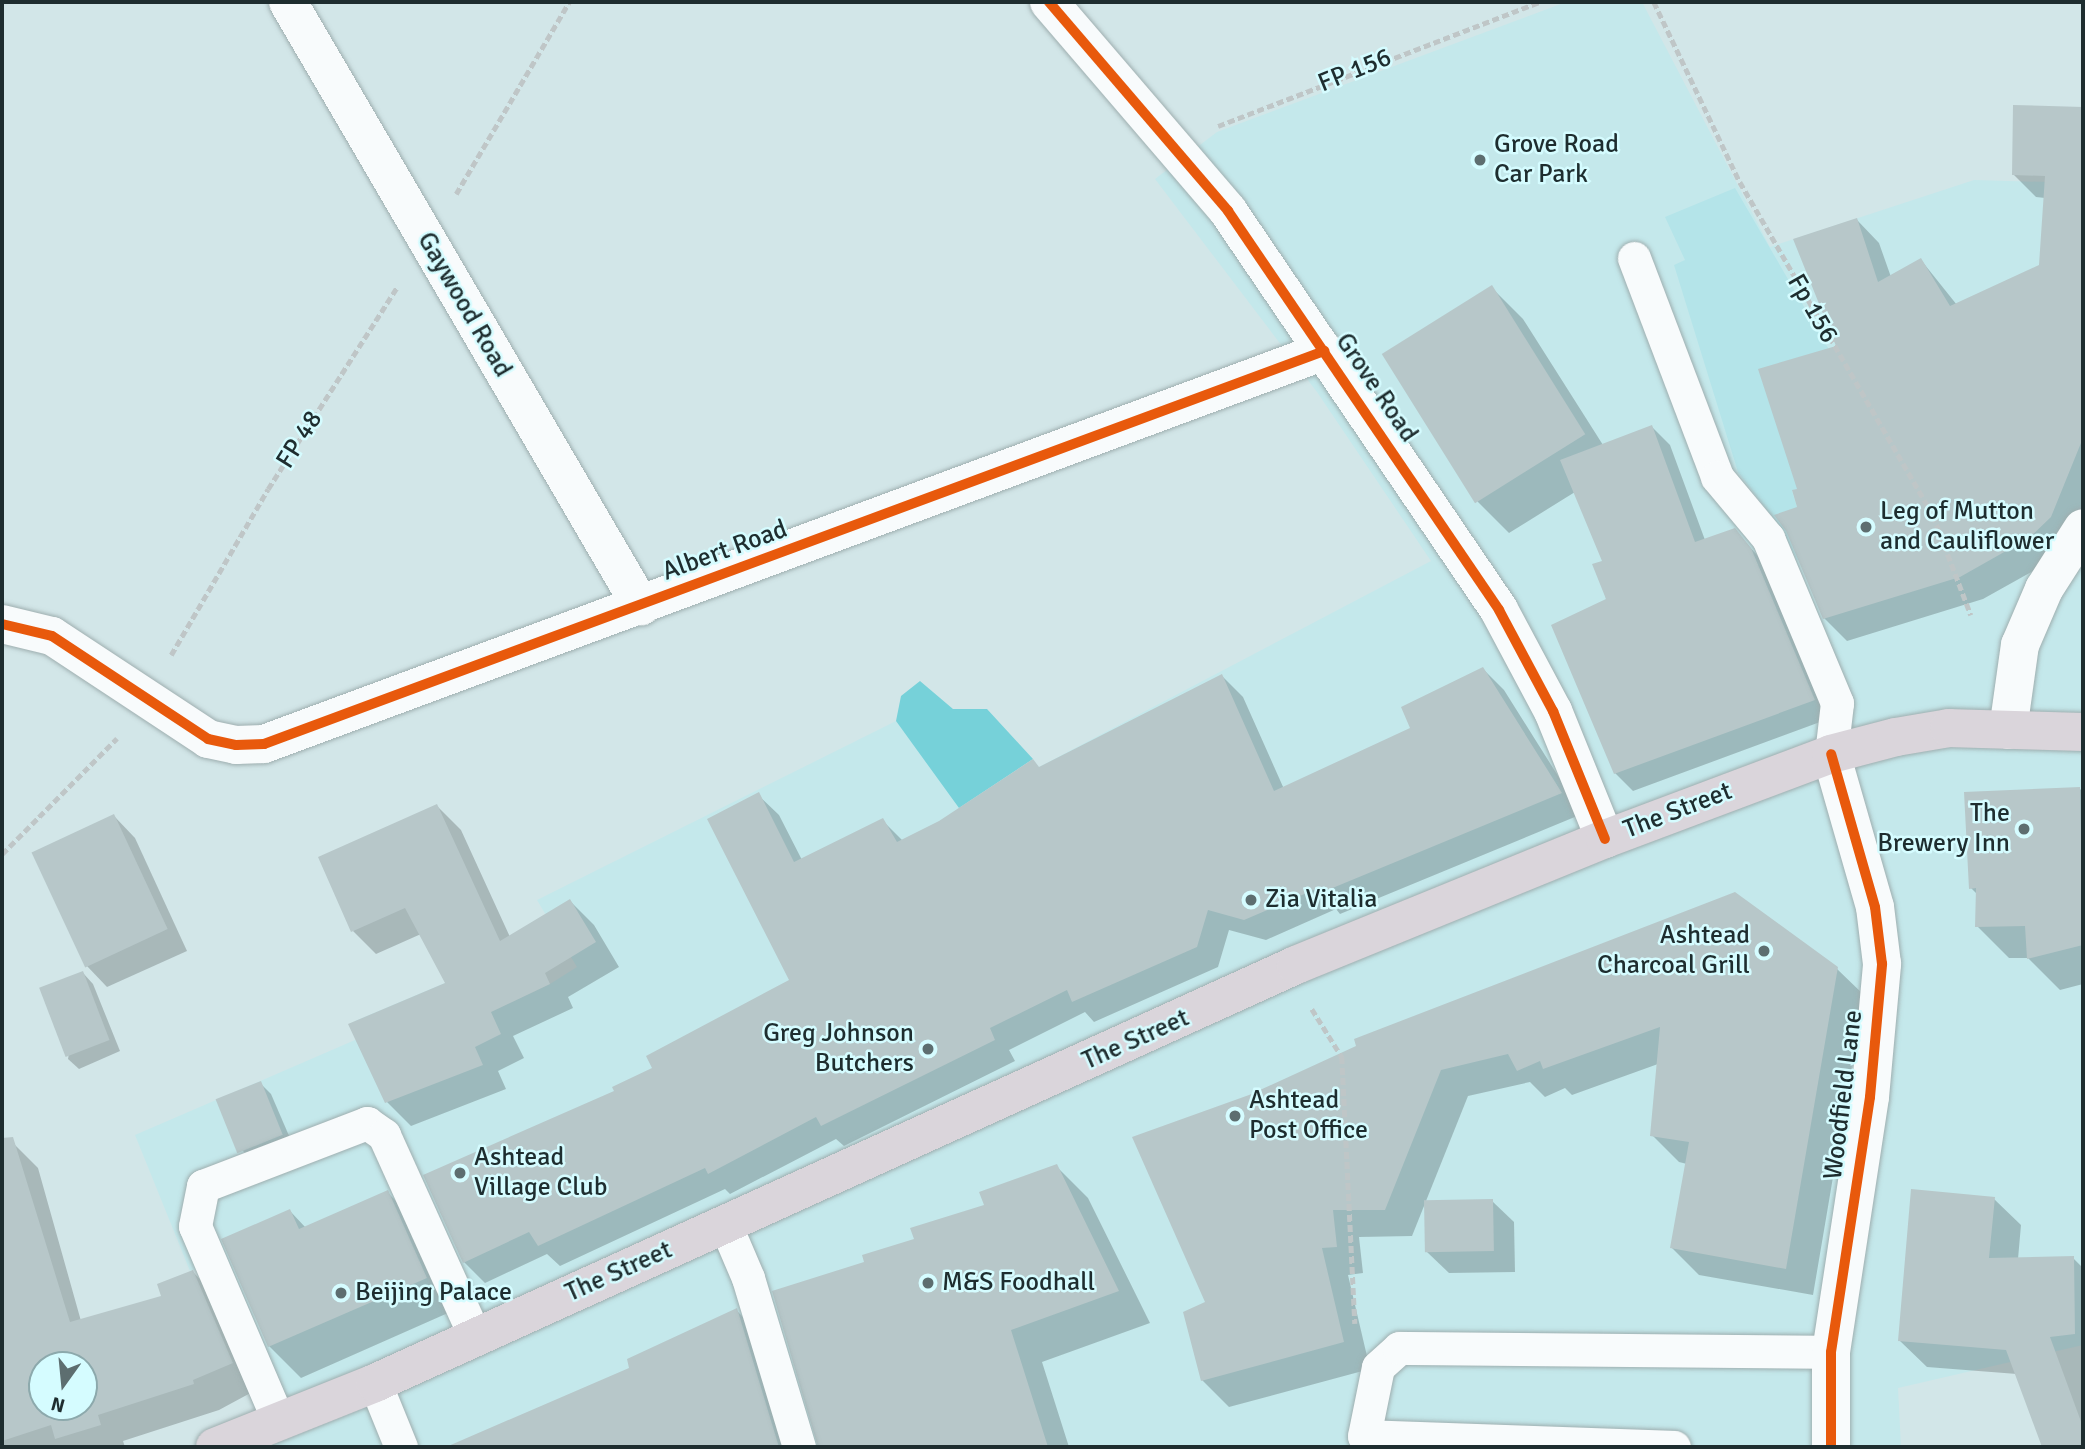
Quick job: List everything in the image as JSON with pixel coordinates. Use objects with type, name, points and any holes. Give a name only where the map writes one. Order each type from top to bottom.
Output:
[{"type":"highway","name":"The Street","points":[[215,1447],[375,1383],[1296,965],[1605,839],[1831,754],[1949,729],[2083,732]]},
{"type":"street","name":"Gaywood Road","points":[[288,2],[641,606]]},
{"type":"street","name":"Grove Road","points":[[1049,2],[1228,211],[1499,610],[1553,712],[1605,839]]},
{"type":"street","name":"Albert Road","points":[[2,624],[52,636],[208,738],[236,745],[264,744],[1324,351]]},
{"type":"street","points":[[2008,730],[2020,645],[2044,589],[2083,528]]},
{"type":"street","name":"Woodfield Lane","points":[[1831,754],[1875,907],[1882,964],[1870,1097],[1831,1352],[1831,1447]]},
{"type":"lane","points":[[1634,258],[1717,477],[1768,538],[1837,704],[1831,754]]},
{"type":"lane","points":[[279,1422],[195,1226],[203,1186],[367,1124],[384,1135],[475,1337]]},
{"type":"lane","points":[[725,1224],[748,1278],[799,1447]]},
{"type":"lane","points":[[1674,1447],[1364,1436],[1378,1367],[1399,1348],[1831,1352]]},
{"type":"lane","points":[[375,1383],[401,1447]]},
{"type":"path","points":[[1296,965],[1317,1021],[1342,1057],[1357,1355],[1378,1367]]},
{"type":"shaded area","points":[[1566,2],[1642,2],[1770,247],[1974,180],[2083,183],[2083,1345],[1898,1388],[1901,1447],[270,1447],[199,1268],[190,1271],[135,1135],[362,1037],[355,1021],[445,983],[465,1024],[550,984],[577,967],[537,900],[896,721],[960,807],[1033,759],[1039,767],[1431,561],[1317,392],[1155,179],[1217,132]]},
{"type":"shaded area","points":[[1735,188],[1856,396],[1809,486],[1792,491],[1812,556],[1797,560],[1782,530],[1738,472],[1674,265],[1685,260],[1665,217]]},
{"type":"shaded area","points":[[920,681],[953,709],[987,709],[1033,759],[959,808],[896,721],[901,696]]},
{"type":"building","points":[[2013,105],[2083,107],[2083,438],[2051,517],[2029,538],[1960,577],[1823,619],[1786,531],[1774,515],[1797,507],[1792,490],[1797,489],[1758,369],[1836,346],[1793,239],[1857,218],[1878,282],[1921,258],[1950,306],[2039,265],[2045,176],[2012,175]]},
{"type":"building","points":[[1492,285],[1585,434],[1475,503],[1382,354]]},
{"type":"building","points":[[1652,425],[1695,542],[1735,528],[1751,548],[1815,700],[1614,774],[1551,625],[1606,599],[1592,564],[1602,561],[1560,460]]},
{"type":"building","points":[[1483,667],[1562,793],[1318,894],[1316,889],[1244,920],[1208,910],[1197,947],[1072,1002],[1067,990],[990,1028],[995,1040],[821,1126],[816,1117],[708,1174],[705,1168],[538,1246],[529,1232],[463,1263],[423,1175],[614,1091],[612,1087],[652,1068],[646,1056],[789,980],[707,819],[759,792],[794,862],[883,818],[897,842],[939,821],[1033,759],[1039,767],[1222,674],[1274,791],[1410,728],[1401,707]]},
{"type":"building","name":"The Brewery Inn","points":[[2080,787],[2083,945],[2027,959],[2025,926],[1975,927],[1976,888],[1969,889],[1964,792]]},
{"type":"building","points":[[437,804],[500,941],[570,899],[596,942],[545,973],[550,984],[491,1012],[501,1034],[475,1047],[483,1065],[385,1103],[348,1024],[445,983],[405,908],[351,932],[318,857]]},
{"type":"building","points":[[114,814],[168,929],[85,968],[32,852]]},
{"type":"building","points":[[1735,892],[1838,967],[1786,1269],[1670,1248],[1689,1142],[1650,1136],[1660,1027],[1543,1069],[1540,1061],[1517,1071],[1508,1054],[1441,1070],[1385,1210],[1333,1210],[1337,1247],[1322,1248],[1344,1342],[1201,1381],[1183,1312],[1205,1302],[1132,1137],[1249,1095],[1356,1046],[1354,1039]]},
{"type":"building","points":[[83,971],[110,1040],[66,1057],[39,988]]},
{"type":"building","points":[[261,1081],[283,1135],[237,1153],[216,1099]]},
{"type":"building","points":[[13,1137],[70,1322],[161,1296],[157,1284],[193,1270],[233,1363],[193,1380],[194,1384],[98,1415],[101,1425],[55,1439],[51,1425],[2,1441],[2,1138]]},
{"type":"building","points":[[1057,1164],[1119,1291],[1011,1330],[1048,1447],[818,1447],[772,1291],[864,1262],[862,1255],[914,1239],[910,1228],[984,1205],[979,1192]]},
{"type":"building","points":[[1911,1189],[1995,1197],[1989,1258],[2074,1256],[2075,1334],[2050,1337],[2083,1427],[2083,1447],[2042,1447],[2006,1350],[1898,1341]]},
{"type":"building","points":[[388,1190],[427,1278],[268,1347],[221,1239],[290,1209],[299,1229]]},
{"type":"building","points":[[1493,1199],[1494,1251],[1425,1252],[1424,1200]]},
{"type":"building","points":[[737,1308],[779,1447],[446,1447],[629,1368],[627,1359]]},
{"type":"cycle path","points":[[1049,2],[1228,211],[1499,610],[1553,711],[1605,839]]},
{"type":"cycle path","points":[[2,624],[52,636],[208,739],[236,745],[264,744],[1324,351]]},
{"type":"cycle path","points":[[1831,754],[1875,907],[1882,964],[1870,1097],[1831,1352],[1831,1447]]},
{"type":"place","name":"Grove Road Car Park","points":[[1480,160]]},
{"type":"place","name":"Leg of Mutton and Cauliflower","points":[[1866,527]]},
{"type":"place","name":"The Brewery Inn","points":[[2024,829]]},
{"type":"place","name":"Zia Vitalia","points":[[1251,900]]},
{"type":"place","name":"Ashtead Charcoal Grill","points":[[1764,951]]},
{"type":"place","name":"Greg Johnson Butchers","points":[[928,1049]]},
{"type":"place","name":"Ashtead Post Office","points":[[1235,1116]]},
{"type":"place","name":"Ashtead Village Club","points":[[460,1173]]},
{"type":"place","name":"M&S Foodhall","points":[[928,1283]]},
{"type":"place","name":"Beijing Palace","points":[[341,1293]]}]
